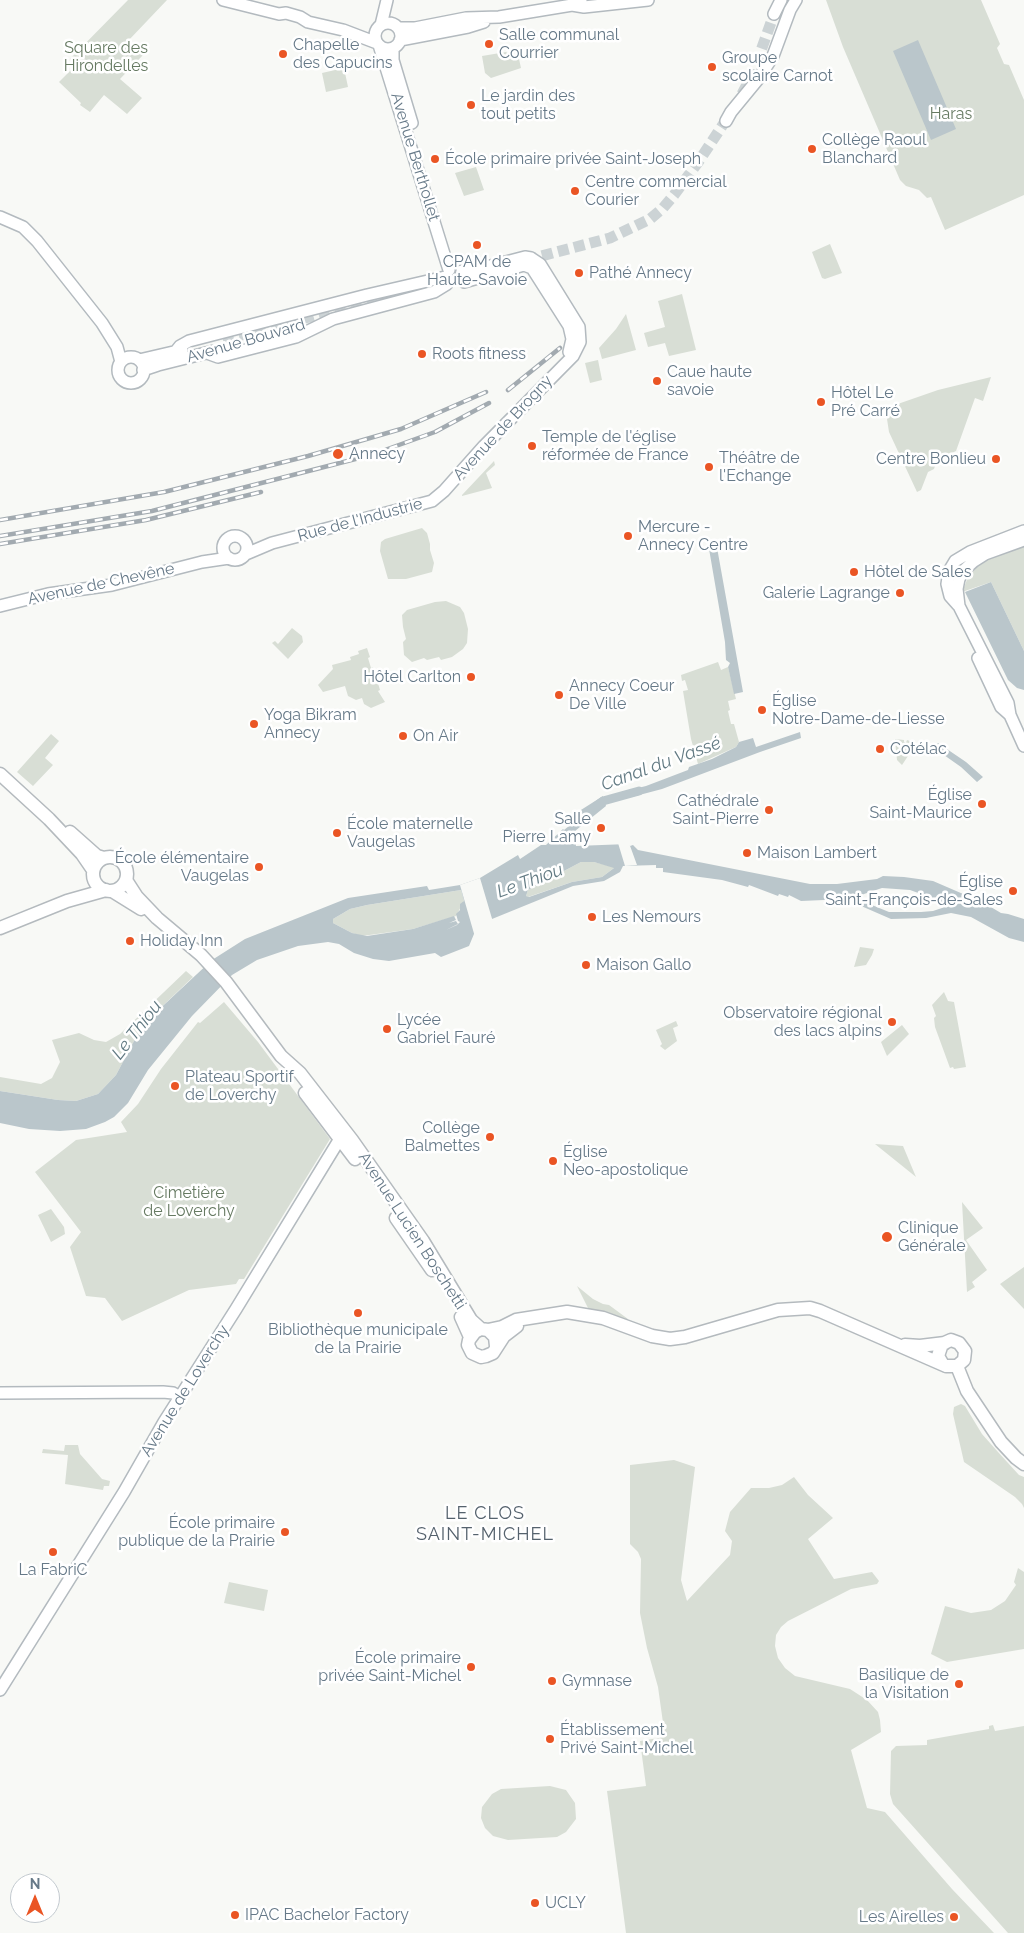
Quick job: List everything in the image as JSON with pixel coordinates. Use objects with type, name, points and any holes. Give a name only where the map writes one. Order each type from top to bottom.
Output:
[{"type":"main road","points":[[222,0],[279,14],[285,19],[299,23],[308,22],[343,30],[385,48],[396,35],[414,28],[466,18],[498,17],[577,2],[584,7],[618,1],[648,0]]},
{"type":"main road","points":[[378,44],[375,36],[387,0]]},
{"type":"main road","name":"Avenue Berthollet","points":[[387,0],[396,35],[393,60],[454,275]]},
{"type":"main road","points":[[726,121],[731,112],[759,78],[772,56],[790,10],[796,0]]},
{"type":"main road","points":[[343,30],[368,30],[388,23],[396,35]]},
{"type":"main road","name":"Avenue Berthollet","points":[[378,44],[454,275]]},
{"type":"main road","points":[[0,217],[19,225],[30,233],[102,323],[118,349],[120,362],[118,371],[120,377],[125,382],[138,380],[142,375],[138,362],[116,335],[102,323]]},
{"type":"main road","name":"Avenue de Brogny","points":[[444,491],[484,446],[573,356],[580,337],[579,327],[540,264],[531,258],[525,257],[454,275]]},
{"type":"main road","points":[[176,351],[180,346],[189,341],[373,293],[454,275]]},
{"type":"main road","points":[[207,353],[218,357],[296,337],[333,319],[434,292],[454,275]]},
{"type":"main road","name":"Avenue Bouvard","points":[[138,362],[158,365],[207,353],[295,330],[328,314],[347,308]]},
{"type":"main road","name":"Avenue Bouvard","points":[[138,362],[223,340]]},
{"type":"main road","points":[[120,362],[126,358],[138,362]]},
{"type":"main road","name":"Rue de l'Industrie","points":[[246,554],[272,543],[418,506],[432,501],[444,491]]},
{"type":"main road","points":[[1024,531],[970,552],[955,561],[948,571],[946,584],[950,596],[959,606],[970,630],[974,648],[1001,707],[1010,715],[1024,746]]},
{"type":"main road","points":[[232,537],[239,537],[245,542],[246,554],[238,560],[226,553],[226,540],[232,537]]},
{"type":"main road","points":[[959,606],[957,588],[963,571],[985,554],[1024,540]]},
{"type":"main road","name":"Rue de l'Industrie","points":[[245,542],[272,543]]},
{"type":"main road","name":"Avenue de Chevêne","points":[[0,606],[48,594],[121,583],[202,562],[226,553]]},
{"type":"main road","points":[[0,774],[49,819],[82,854],[93,873],[97,885],[157,918]]},
{"type":"main road","points":[[49,819],[71,832],[97,856],[104,858]]},
{"type":"main road","points":[[67,901],[90,880],[99,861],[111,857],[121,861],[126,869],[126,880],[137,896],[157,918],[177,935],[243,1006],[281,1056],[300,1073],[347,1142]]},
{"type":"main road","points":[[0,928],[67,901],[120,887],[126,880]]},
{"type":"main road","name":"Avenue de Loverchy","points":[[0,1690],[331,1152],[347,1142]]},
{"type":"main road","name":"Avenue Lucien Boschetti","points":[[347,1142],[423,1241],[471,1320],[485,1330]]},
{"type":"main road","name":"Avenue Lucien Boschetti","points":[[347,1142],[430,1266],[465,1323],[470,1337]]},
{"type":"main road","points":[[452,1289],[469,1311],[481,1320],[493,1323],[567,1312],[603,1318],[652,1336],[670,1339],[685,1337],[778,1310],[810,1308],[820,1311],[893,1343],[952,1367],[957,1366],[964,1360],[965,1351],[956,1341],[951,1340],[945,1343],[911,1346],[893,1343]]},
{"type":"main road","points":[[516,1320],[502,1327],[475,1332],[470,1337],[468,1345],[470,1349],[476,1356],[489,1355],[493,1353],[504,1336],[537,1316]]},
{"type":"main road","points":[[485,1330],[495,1337],[496,1346]]},
{"type":"main road","points":[[942,1363],[938,1356],[945,1343]]},
{"type":"main road","points":[[957,1366],[968,1391],[1001,1442],[1024,1464]]},
{"type":"main road","points":[[0,1393],[163,1392],[180,1397]]},
{"type":"green space","name":"Square des Hirondelles","points":[[128,0],[167,0],[128,41],[143,55],[120,79],[142,98],[127,114],[104,95],[90,112],[80,105],[81,103],[59,82],[77,64],[70,59]]},
{"type":"green space","name":"Haras","points":[[826,0],[981,0],[1000,44],[997,48],[1004,64],[1009,65],[1024,100],[1024,195],[945,230],[931,197],[927,198],[919,190],[906,186],[900,180],[843,47]]},
{"type":"green space","points":[[506,52],[514,59],[519,59],[521,68],[491,78],[485,73],[482,56]]},
{"type":"green space","points":[[344,68],[348,87],[326,92],[322,73]]},
{"type":"green space","points":[[476,167],[484,190],[464,196],[455,173]]},
{"type":"green space","points":[[830,244],[842,273],[825,279],[822,278],[812,252]]},
{"type":"green space","points":[[682,294],[696,350],[669,356],[665,343],[648,347],[644,333],[665,327],[658,301]]},
{"type":"green space","points":[[626,314],[636,350],[602,359],[599,348]]},
{"type":"green space","points":[[598,360],[602,380],[590,383],[585,363]]},
{"type":"green space","points":[[991,377],[983,401],[975,398],[956,451],[937,460],[934,469],[928,472],[921,490],[917,492],[889,432],[887,419],[889,410],[892,406],[938,390]]},
{"type":"green space","points":[[494,461],[495,465],[486,473],[492,488],[462,496],[462,495]]},
{"type":"green space","points":[[422,528],[427,533],[430,544],[434,563],[432,572],[406,579],[388,579],[380,551],[381,542],[385,539]]},
{"type":"green space","points":[[1024,545],[1024,651],[991,582],[962,592],[969,575],[982,562]]},
{"type":"green space","points":[[446,601],[460,607],[464,613],[468,629],[467,643],[463,649],[452,657],[441,660],[439,657],[427,660],[424,658],[412,662],[404,655],[403,642],[406,639],[402,615],[407,610]]},
{"type":"green space","points":[[292,628],[302,636],[303,642],[288,659],[272,643],[275,641],[278,644]]},
{"type":"green space","points":[[367,648],[371,668],[373,667],[380,690],[378,691],[385,702],[371,708],[364,704],[362,698],[356,700],[348,696],[345,686],[323,692],[318,685],[333,669],[332,665],[351,660],[350,657],[359,654],[358,651]]},
{"type":"green space","points":[[718,662],[721,670],[728,667],[736,699],[728,701],[730,710],[728,711],[731,724],[734,724],[739,742],[736,747],[698,764],[691,739],[683,691],[688,690],[685,680],[682,681],[681,675]]},
{"type":"green space","points":[[51,734],[59,741],[45,758],[53,765],[33,786],[17,772]]},
{"type":"green space","points":[[895,739],[904,740],[906,743],[907,740],[916,744],[902,765],[897,760]]},
{"type":"green space","points":[[581,862],[594,862],[614,868],[602,877],[572,882],[528,897],[526,896],[528,890]]},
{"type":"green space","points":[[461,890],[464,901],[456,916],[413,929],[362,936],[333,923],[333,919],[350,909]]},
{"type":"green space","points":[[860,947],[874,949],[866,965],[854,967]]},
{"type":"green space","points":[[186,971],[193,977],[152,1016],[134,1041],[116,1075],[98,1094],[76,1101],[0,1091],[0,1077],[41,1084],[52,1078],[60,1062],[52,1040],[79,1033],[94,1040],[106,1042],[120,1034]]},
{"type":"green space","points":[[944,992],[948,1001],[954,1002],[966,1067],[950,1068],[935,1027],[934,1018],[936,1016],[932,1005]]},
{"type":"green space","name":"Cimetière de Loverchy","points":[[224,1002],[258,1042],[330,1139],[244,1279],[239,1279],[236,1284],[189,1290],[122,1321],[105,1298],[86,1296],[70,1247],[81,1232],[35,1172],[76,1140],[127,1132],[121,1122],[138,1104],[161,1069],[198,1022],[200,1023]]},
{"type":"green space","points":[[676,1021],[678,1026],[673,1028],[677,1041],[665,1050],[660,1046],[662,1044],[656,1030]]},
{"type":"green space","points":[[902,1025],[909,1034],[887,1056],[881,1042]]},
{"type":"green space","points":[[875,1144],[903,1146],[916,1177]]},
{"type":"green space","points":[[962,1202],[983,1228],[966,1240],[987,1270],[972,1282],[975,1287],[967,1292]]},
{"type":"green space","points":[[51,1209],[64,1227],[65,1234],[51,1242],[38,1215]]},
{"type":"green space","points":[[1024,1267],[1024,1309],[1000,1284]]},
{"type":"green space","points":[[577,1286],[593,1299],[609,1305],[628,1319],[627,1321],[589,1310]]},
{"type":"green space","points":[[961,1404],[965,1406],[982,1434],[1019,1475],[1024,1477],[1024,1508],[1015,1497],[964,1462],[953,1414],[954,1407]]},
{"type":"green space","points":[[65,1445],[78,1445],[80,1454],[102,1479],[110,1481],[109,1486],[104,1486],[103,1490],[65,1484],[68,1455],[42,1453],[43,1449],[64,1451]]},
{"type":"green space","points":[[674,1460],[695,1467],[681,1580],[687,1601],[730,1555],[732,1541],[725,1531],[730,1512],[751,1488],[769,1488],[782,1485],[794,1477],[808,1495],[833,1518],[808,1539],[834,1579],[872,1572],[879,1581],[877,1584],[851,1589],[788,1621],[776,1635],[775,1646],[778,1658],[785,1668],[795,1676],[850,1689],[867,1700],[878,1712],[881,1732],[851,1750],[867,1808],[885,1812],[952,1889],[994,1933],[626,1933],[607,1791],[646,1786],[640,1741],[665,1737],[658,1687],[640,1613],[641,1559],[638,1552],[630,1544],[630,1465]]},
{"type":"green space","points":[[1018,1568],[1024,1572],[1024,1649],[947,1662],[931,1654],[945,1606],[971,1613],[991,1610],[1005,1601],[1016,1585],[1014,1582]]},
{"type":"green space","points":[[229,1582],[268,1590],[264,1611],[224,1603]]},
{"type":"green space","points":[[993,1725],[995,1731],[1024,1726],[1024,1933],[1008,1933],[893,1804],[890,1794],[891,1751],[896,1746],[927,1745],[927,1740],[989,1729],[989,1726]]},
{"type":"green space","points":[[550,1786],[566,1790],[575,1803],[576,1819],[566,1832],[557,1837],[508,1840],[493,1836],[485,1828],[481,1818],[482,1807],[492,1794],[501,1789]]},
{"type":"water","points":[[918,40],[956,129],[931,140],[893,51]]},
{"type":"water","points":[[716,542],[743,692],[734,694],[728,667],[730,663],[726,660],[725,642],[708,543]]},
{"type":"water","points":[[991,582],[1024,651],[1024,690],[1017,688],[1008,680],[965,592]]},
{"type":"water","points":[[800,732],[801,738],[662,789],[628,798],[626,791],[646,786],[688,770],[689,767],[712,759],[736,747],[739,742],[753,738],[756,747]]},
{"type":"water","points":[[938,743],[966,762],[983,777],[977,782],[961,767],[934,748]]},
{"type":"water","name":"Le Thiou","points":[[603,796],[606,806],[575,831],[576,846],[628,844],[630,846],[633,845],[638,850],[810,884],[837,884],[877,879],[883,876],[933,881],[984,903],[1001,913],[1024,919],[1024,942],[1009,938],[971,917],[951,913],[926,918],[891,919],[852,902],[801,901],[789,895],[788,897],[779,894],[778,896],[749,885],[748,887],[722,880],[663,872],[663,868],[656,868],[656,865],[623,866],[620,872],[604,881],[573,886],[492,919],[474,934],[469,946],[441,957],[435,953],[389,961],[373,959],[354,953],[339,944],[328,942],[298,946],[257,960],[232,975],[192,1016],[148,1070],[128,1103],[114,1117],[86,1129],[60,1131],[29,1129],[0,1123],[0,1091],[76,1101],[98,1094],[116,1075],[134,1041],[152,1016],[212,960],[245,939],[348,898],[427,886],[429,890],[460,885],[480,878],[518,855],[520,859],[541,845],[546,845],[563,829],[574,822],[573,815]],"holes":[[[581,862],[594,862],[614,868],[602,877],[572,882],[529,897],[526,896],[528,890]],[[882,888],[910,890],[935,899],[945,907],[933,911],[889,912],[867,903],[861,895]],[[461,890],[464,901],[460,904],[460,910],[456,914],[460,922],[458,924],[456,921],[449,923],[456,920],[454,916],[413,929],[367,936],[352,933],[333,923],[333,919],[350,909]]]},
{"type":"pier","points":[[618,843],[629,843],[637,865],[625,866]]},
{"type":"pier","points":[[480,878],[493,922],[483,928],[475,937],[460,885]]},
{"type":"waterway","name":"Canal du Vassé","points":[[595,807],[603,801],[639,791]]},
{"type":"tunnel","points":[[742,94],[753,73],[774,14]]},
{"type":"tunnel","points":[[526,260],[610,238],[650,219],[674,195],[730,114]]},
{"type":"tunnel","points":[[436,283],[476,273]]},
{"type":"tunnel","points":[[380,299],[440,284]]},
{"type":"tunnel","points":[[223,340],[387,296]]},
{"type":"railway","points":[[508,390],[560,348]]},
{"type":"railway","points":[[0,520],[164,492],[308,456],[401,429],[486,392]]},
{"type":"railway","points":[[0,536],[152,511],[371,455],[435,432],[489,403]]},
{"type":"railway","points":[[0,544],[146,520],[261,492]]},
{"type":"place","name":"Salle communal Courrier","points":[[489,44]]},
{"type":"place","name":"Chapelle des Capucins","points":[[283,54]]},
{"type":"place","name":"Groupe scolaire Carnot","points":[[712,67]]},
{"type":"place","name":"Le jardin des tout petits","points":[[471,105]]},
{"type":"place","name":"Collège Raoul Blanchard","points":[[812,149]]},
{"type":"place","name":"École primaire privée Saint-Joseph","points":[[435,159]]},
{"type":"place","name":"Centre commercial Courier","points":[[575,191]]},
{"type":"place","name":"CPAM de Haute-Savoie","points":[[477,245]]},
{"type":"place","name":"Pathé Annecy","points":[[579,273]]},
{"type":"place","name":"Roots fitness","points":[[422,354]]},
{"type":"place","name":"Caue haute savoie","points":[[657,381]]},
{"type":"place","name":"Hôtel Le Pré Carré","points":[[821,402]]},
{"type":"place","name":"Temple de l'église réformée de France","points":[[532,446]]},
{"type":"place","name":"Annecy","points":[[338,454]]},
{"type":"place","name":"Centre Bonlieu","points":[[996,459]]},
{"type":"place","name":"Théâtre de l'Echange","points":[[709,467]]},
{"type":"place","name":"Mercure - Annecy Centre","points":[[628,536]]},
{"type":"place","name":"Hôtel de Sales","points":[[854,572]]},
{"type":"place","name":"Galerie Lagrange","points":[[900,593]]},
{"type":"place","name":"Hôtel Carlton","points":[[471,677]]},
{"type":"place","name":"Annecy Coeur De Ville","points":[[559,695]]},
{"type":"place","name":"Église Notre-Dame-de-Liesse","points":[[762,710]]},
{"type":"place","name":"Yoga Bikram Annecy","points":[[254,724]]},
{"type":"place","name":"On Air","points":[[403,736]]},
{"type":"place","name":"Cotélac","points":[[880,749]]},
{"type":"place","name":"Église Saint-Maurice","points":[[982,804]]},
{"type":"place","name":"Cathédrale Saint-Pierre","points":[[769,810]]},
{"type":"place","name":"Salle Pierre Lamy","points":[[601,828]]},
{"type":"place","name":"École maternelle Vaugelas","points":[[337,833]]},
{"type":"place","name":"Maison Lambert","points":[[747,853]]},
{"type":"place","name":"École élémentaire Vaugelas","points":[[259,867]]},
{"type":"place","name":"Église Saint-François-de-Sales","points":[[1013,891]]},
{"type":"place","name":"Les Nemours","points":[[592,917]]},
{"type":"place","name":"Holiday Inn","points":[[130,941]]},
{"type":"place","name":"Maison Gallo","points":[[586,965]]},
{"type":"place","name":"Observatoire régional des lacs alpins","points":[[892,1022]]},
{"type":"place","name":"Lycée Gabriel Fauré","points":[[387,1029]]},
{"type":"place","name":"Plateau Sportif de Loverchy","points":[[175,1086]]},
{"type":"place","name":"Collège Balmettes","points":[[490,1137]]},
{"type":"place","name":"Église Neo-apostolique","points":[[553,1161]]},
{"type":"place","name":"Clinique Générale","points":[[887,1237]]},
{"type":"place","name":"Bibliothèque municipale de la Prairie","points":[[358,1313]]},
{"type":"place","name":"École primaire publique de la Prairie","points":[[285,1532]]},
{"type":"place","name":"La FabriC","points":[[53,1552]]},
{"type":"place","name":"École primaire privée Saint-Michel","points":[[471,1667]]},
{"type":"place","name":"Gymnase","points":[[552,1681]]},
{"type":"place","name":"Basilique de la Visitation","points":[[959,1684]]},
{"type":"place","name":"Établissement Privé Saint-Michel","points":[[550,1739]]},
{"type":"place","name":"UCLY","points":[[535,1903]]},
{"type":"place","name":"IPAC Bachelor Factory","points":[[235,1915]]},
{"type":"place","name":"Les Airelles","points":[[954,1917]]},
{"type":"district","name":"LE CLOS SAINT-MICHEL","points":[[485,1524]]}]
